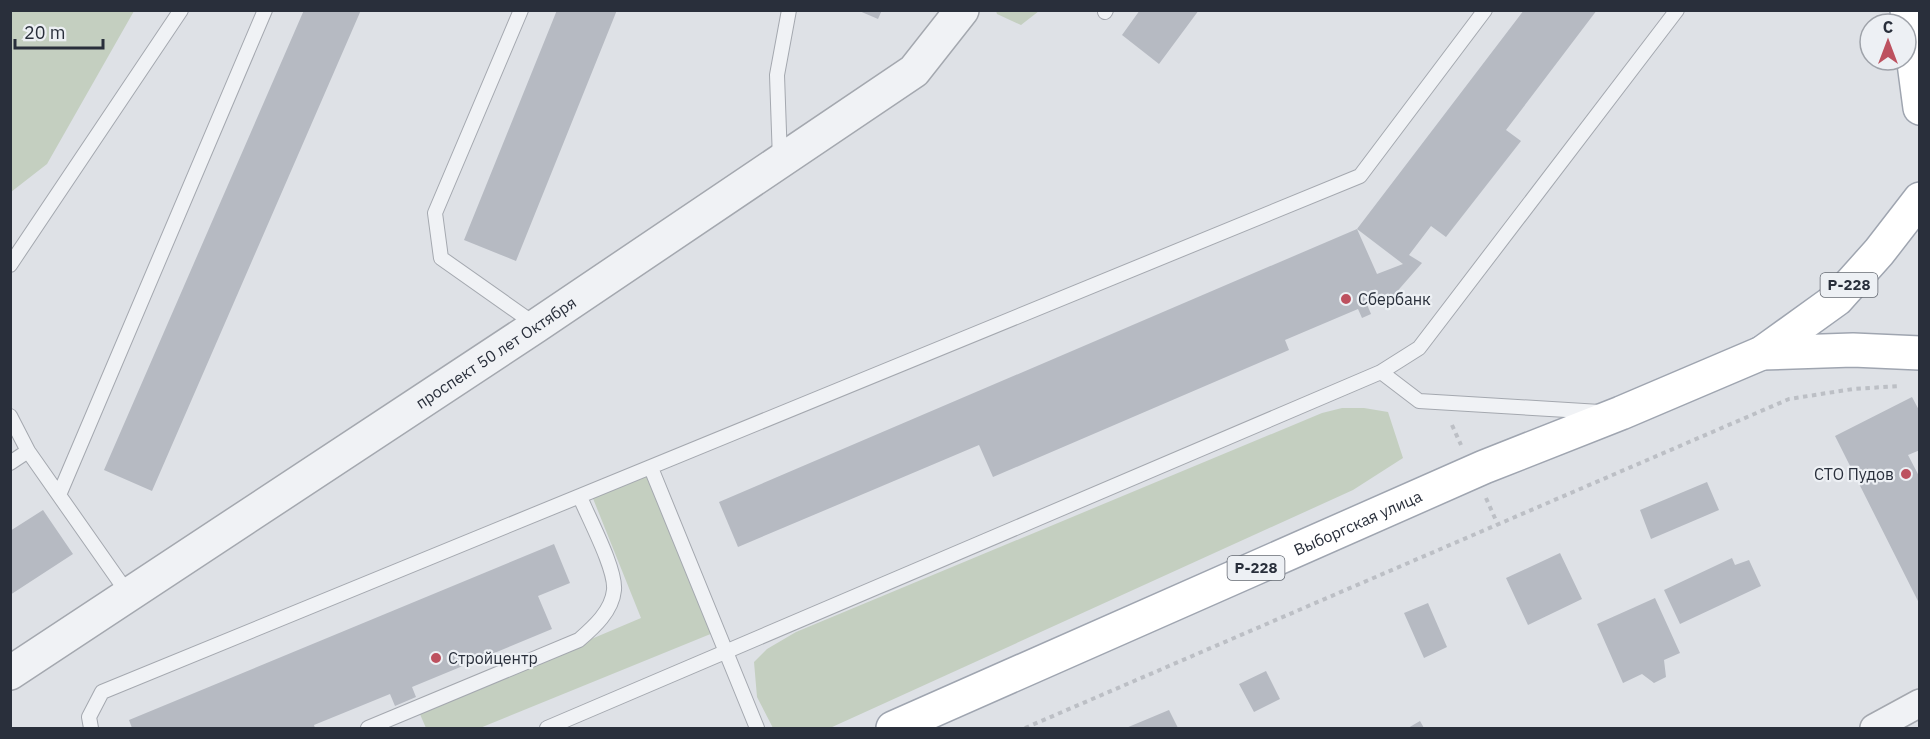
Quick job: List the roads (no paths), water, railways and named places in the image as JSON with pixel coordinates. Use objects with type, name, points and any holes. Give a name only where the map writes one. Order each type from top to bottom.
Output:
[{"type":"main road","points":[[1906,10],[1920,108]]},
{"type":"main road","name":"Р-228","points":[[1762,353],[1837,299],[1879,252],[1920,199]]},
{"type":"main road","name":"Р-228","points":[[1762,353],[1853,350],[1920,353]]},
{"type":"main road","name":"Выборгская улица","points":[[893,729],[1484,467],[1621,413],[1762,353]]},
{"type":"street","name":"проспект 50 лет Октября","points":[[10,673],[536,326],[914,71],[962,10]]},
{"type":"street","points":[[1874,729],[1920,703]]},
{"type":"lane","points":[[10,265],[181,10]]},
{"type":"lane","points":[[59,495],[265,10]]},
{"type":"lane","points":[[521,10],[435,213],[441,258],[536,326]]},
{"type":"lane","points":[[780,161],[777,75],[789,10]]},
{"type":"lane","points":[[91,729],[89,717],[102,692],[1360,176],[1485,10]]},
{"type":"lane","points":[[547,729],[1381,372],[1419,348],[1677,10]]},
{"type":"lane","points":[[1381,372],[1419,401],[1621,413]]},
{"type":"lane","points":[[10,416],[28,451],[129,595]]},
{"type":"lane","points":[[10,463],[28,451]]},
{"type":"lane","points":[[651,468],[757,729]]},
{"type":"lane","points":[[368,729],[579,640],[596,624],[608,608],[614,590],[610,569],[580,497]]},
{"type":"place","name":"Сбербанк","points":[[1346,299]]},
{"type":"place","name":"СТО Пудов","points":[[1906,474]]},
{"type":"place","name":"Стройцентр","points":[[436,658]]}]
